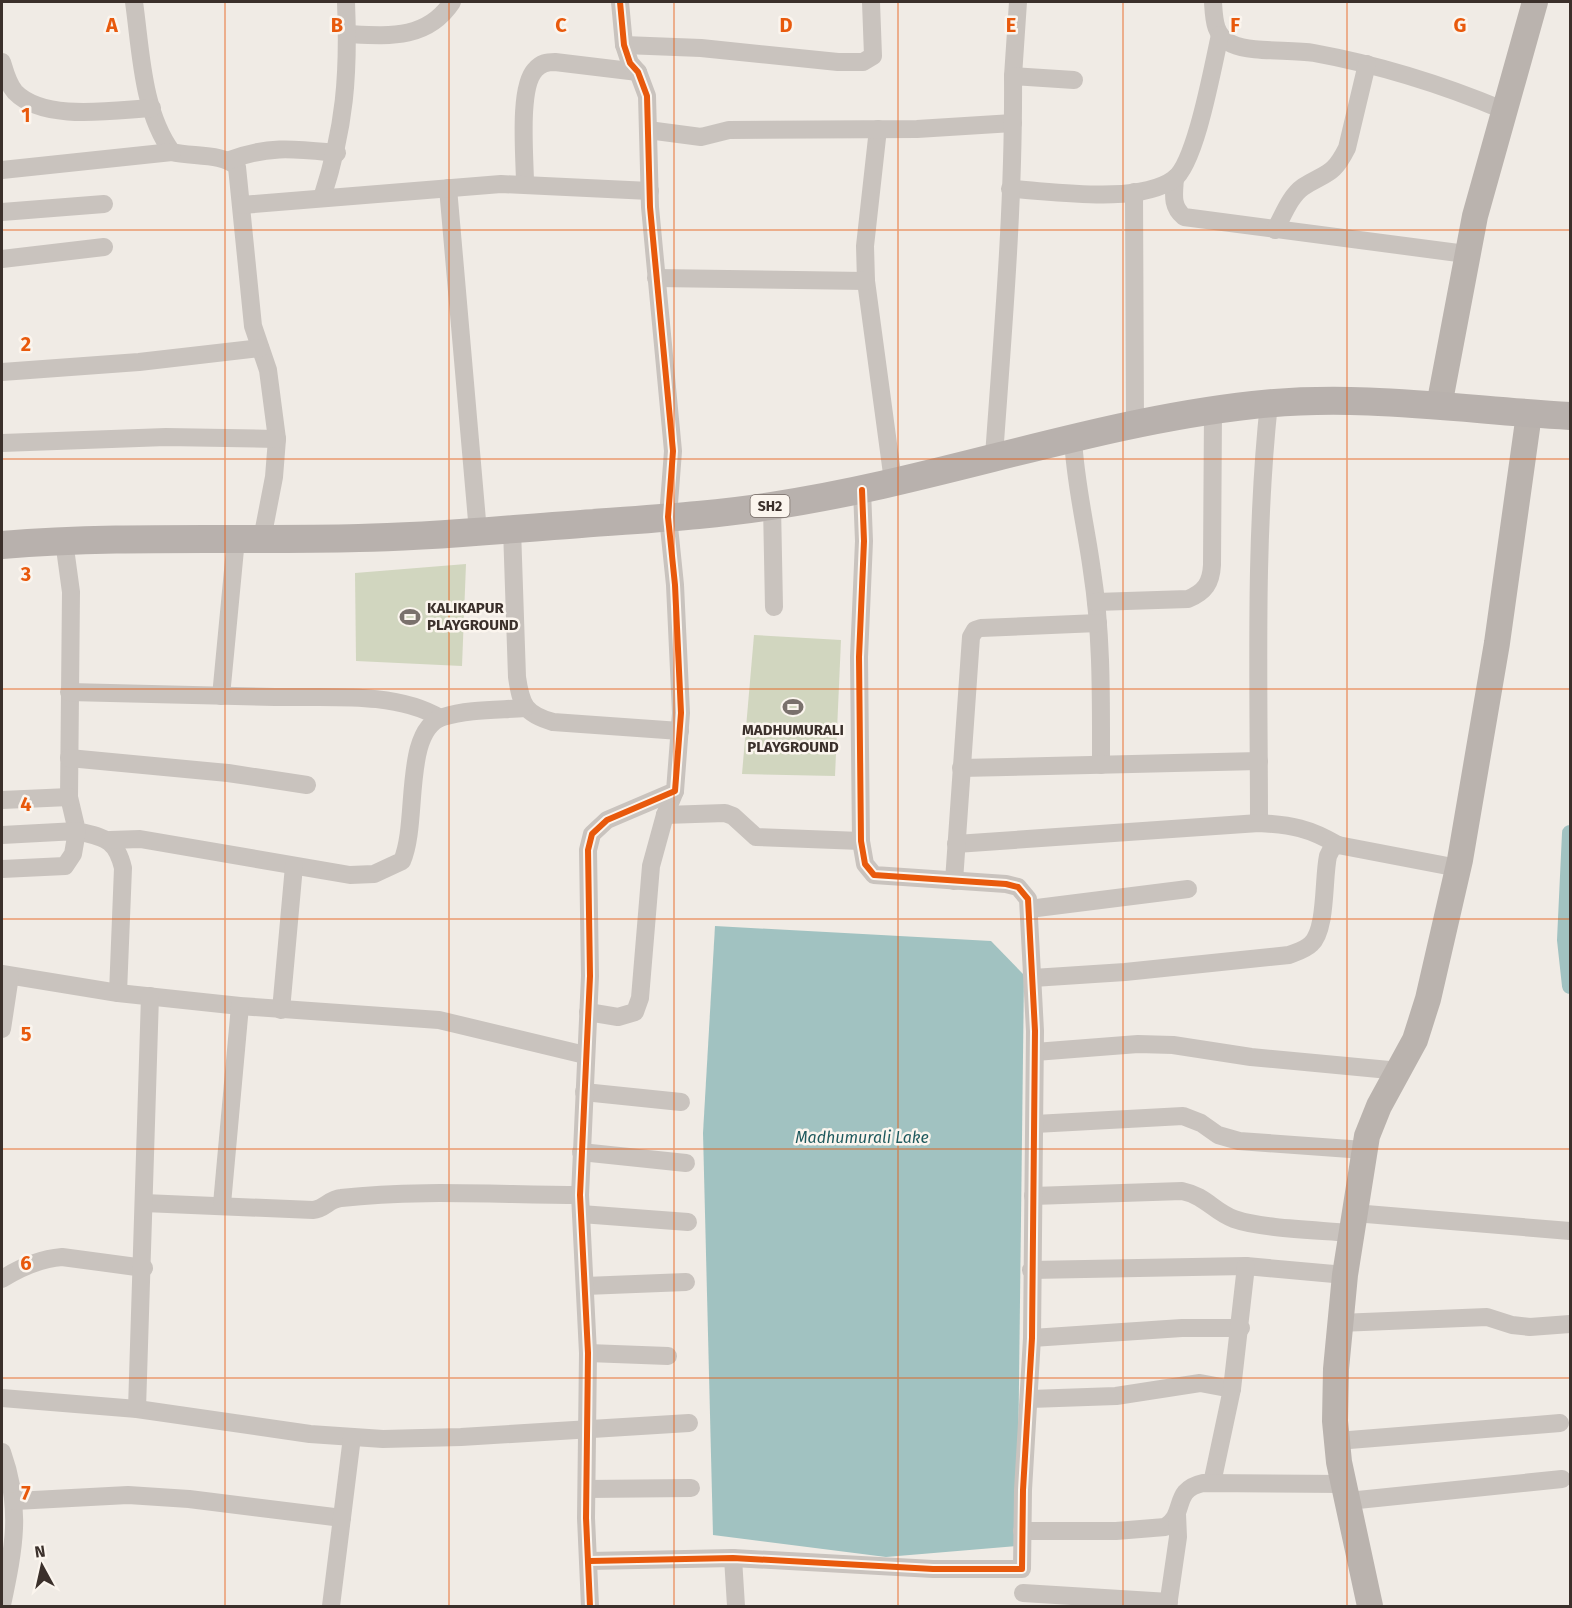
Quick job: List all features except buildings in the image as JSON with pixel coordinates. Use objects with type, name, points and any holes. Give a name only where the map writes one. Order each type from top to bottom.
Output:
[{"type":"main road","name":"SH2","points":[[2,545],[64,541],[363,538],[478,532],[772,506],[862,490],[994,456],[1135,425],[1269,404],[1361,401],[1570,416]]},
{"type":"street","points":[[134,2],[152,108],[163,139],[172,152]]},
{"type":"street","points":[[322,198],[337,153],[344,119],[346,2]]},
{"type":"street","points":[[346,34],[405,36],[433,23],[452,2]]},
{"type":"street","points":[[588,1012],[618,1017],[635,1012],[640,998],[651,866],[665,815],[675,791],[680,731],[675,585],[668,517],[673,451],[656,278],[647,96],[638,72],[630,63],[624,45],[620,2]]},
{"type":"street","points":[[624,45],[701,48],[838,62],[863,62],[873,56],[871,2]]},
{"type":"street","points":[[994,456],[1010,189],[1013,76],[1018,2]]},
{"type":"street","points":[[1213,2],[1214,20],[1220,35],[1232,45],[1310,52],[1366,64],[1416,76],[1503,110]]},
{"type":"street","points":[[1439,406],[1466,254],[1503,110],[1535,2]]},
{"type":"street","points":[[1220,35],[1189,156],[1175,178],[1173,199],[1176,211],[1184,217],[1466,254]]},
{"type":"street","points":[[525,184],[525,105],[527,86],[533,72],[544,63],[555,62],[638,72]]},
{"type":"street","points":[[2,63],[14,91],[40,107],[60,111],[152,108]]},
{"type":"street","points":[[1275,230],[1291,200],[1302,188],[1332,172],[1342,159],[1347,148],[1366,64]]},
{"type":"street","points":[[1013,76],[1074,80]]},
{"type":"street","points":[[648,130],[701,137],[729,130],[878,129],[1013,123]]},
{"type":"street","points":[[878,129],[865,246],[866,281],[893,481]]},
{"type":"street","points":[[2,170],[172,152],[230,160],[275,148],[337,153]]},
{"type":"street","points":[[221,696],[249,539],[274,477],[277,439],[268,370],[253,326],[237,167],[230,160]]},
{"type":"street","points":[[1010,189],[1134,192],[1155,188],[1175,178]]},
{"type":"street","points":[[242,205],[525,184],[650,191]]},
{"type":"street","points":[[448,188],[478,532]]},
{"type":"street","points":[[1134,192],[1135,425]]},
{"type":"street","points":[[2,212],[104,204]]},
{"type":"street","points":[[2,259],[104,247]]},
{"type":"street","points":[[656,278],[866,281]]},
{"type":"street","points":[[2,372],[139,362],[260,348]]},
{"type":"street","points":[[1259,823],[1259,510],[1269,404]]},
{"type":"street","points":[[1096,602],[1188,598],[1199,594],[1208,586],[1212,571],[1213,411]]},
{"type":"street","points":[[1370,1606],[1337,1442],[1336,1369],[1345,1275],[1364,1150],[1379,1106],[1415,1040],[1428,999],[1458,868],[1495,654],[1529,414]]},
{"type":"street","points":[[2,443],[155,437],[277,439]]},
{"type":"street","points":[[1073,438],[1078,490],[1098,623],[1101,765]]},
{"type":"street","points":[[862,490],[864,550],[860,657],[861,841],[865,864],[874,875],[1006,884],[1018,887],[1028,899],[1033,978],[1035,1124],[1031,1270],[1032,1338],[1030,1399],[1025,1449],[1022,1600],[1168,1604],[1178,1537],[1177,1514]]},
{"type":"street","points":[[772,506],[774,607]]},
{"type":"street","points":[[512,529],[517,677],[525,708],[536,717],[553,722],[680,731]]},
{"type":"street","points":[[2,869],[65,866],[73,854],[77,831],[69,797],[70,592],[64,541]]},
{"type":"street","points":[[954,881],[965,690],[971,637],[975,630],[981,628],[1098,623]]},
{"type":"street","points":[[69,692],[348,698],[404,703],[425,708],[440,718]]},
{"type":"street","points":[[2,835],[77,831],[110,840],[122,838],[158,841],[350,875],[374,874],[402,861],[411,831],[416,759],[420,737],[427,726],[440,718],[525,708]]},
{"type":"street","points":[[69,758],[228,773],[307,785]]},
{"type":"street","points":[[961,768],[1259,761]]},
{"type":"street","points":[[590,1606],[587,1489],[588,1353],[580,1195],[588,1012],[588,850],[592,834],[607,820],[675,791]]},
{"type":"street","points":[[2,800],[69,797]]},
{"type":"street","points":[[665,815],[725,813],[733,816],[756,837],[861,841]]},
{"type":"street","points":[[956,844],[1259,823],[1301,827],[1317,832],[1338,845],[1458,868]]},
{"type":"street","points":[[110,840],[120,854],[123,868],[117,993]]},
{"type":"street","points":[[1033,978],[1125,972],[1289,955],[1301,951],[1312,944],[1317,935],[1321,920],[1328,856],[1332,848],[1338,845]]},
{"type":"street","points":[[281,1010],[294,866]]},
{"type":"street","points":[[1029,909],[1188,889]]},
{"type":"street","points":[[2,1029],[6,975],[117,993],[240,1006],[439,1020],[585,1055]]},
{"type":"street","points":[[137,1409],[144,1268],[150,996]]},
{"type":"street","points":[[222,1204],[240,1006]]},
{"type":"street","points":[[1035,1052],[1138,1044],[1173,1045],[1251,1057],[1400,1071]]},
{"type":"street","points":[[584,1092],[681,1102]]},
{"type":"street","points":[[1035,1124],[1183,1116],[1201,1123],[1218,1135],[1239,1141],[1364,1150]]},
{"type":"street","points":[[581,1152],[686,1163]]},
{"type":"street","points":[[1033,1196],[1182,1191],[1198,1194],[1219,1213],[1237,1220],[1570,1231]]},
{"type":"street","points":[[144,1203],[222,1204],[313,1210],[321,1209],[329,1201],[343,1198],[410,1195],[580,1195]]},
{"type":"street","points":[[581,1214],[688,1222]]},
{"type":"street","points":[[2,1280],[25,1265],[49,1258],[62,1257],[144,1268]]},
{"type":"street","points":[[1031,1270],[1246,1266],[1345,1275]]},
{"type":"street","points":[[1212,1483],[1232,1389],[1246,1266]]},
{"type":"street","points":[[585,1286],[686,1282]]},
{"type":"street","points":[[1339,1323],[1487,1317],[1512,1325],[1530,1327],[1570,1324]]},
{"type":"street","points":[[1032,1338],[1182,1328],[1240,1328]]},
{"type":"street","points":[[588,1353],[668,1356]]},
{"type":"street","points":[[1030,1399],[1116,1396],[1200,1383],[1232,1389]]},
{"type":"street","points":[[2,1398],[137,1409],[352,1437],[461,1437],[689,1423]]},
{"type":"street","points":[[1337,1442],[1560,1424]]},
{"type":"street","points":[[331,1606],[352,1437]]},
{"type":"street","points":[[2,1452],[15,1501],[16,1532],[2,1605]]},
{"type":"street","points":[[1022,1531],[1165,1527],[1177,1514],[1184,1493],[1192,1486],[1212,1483],[1346,1492],[1562,1479]]},
{"type":"street","points":[[587,1489],[692,1488]]},
{"type":"street","points":[[15,1501],[128,1495],[189,1499],[342,1518]]},
{"type":"street","points":[[590,1561],[733,1558],[933,1569],[1022,1569]]},
{"type":"street","points":[[733,1558],[736,1606]]},
{"type":"green space","name":"KALIKAPUR PLAYGROUND","points":[[466,564],[462,666],[356,661],[355,573]]},
{"type":"green space","name":"MADHUMURALI PLAYGROUND","points":[[754,635],[841,640],[835,776],[742,774]]},
{"type":"water","name":"Madhumurali Lake","points":[[715,926],[991,941],[1024,975],[1017,1546],[886,1557],[713,1535],[703,1133]]},
{"type":"waterway","points":[[1570,833],[1565,940],[1570,986]]},
{"type":"cycle path","points":[[590,1606],[586,1518],[588,1353],[580,1195],[590,976],[588,850],[592,834],[607,820],[675,791],[681,713],[675,585],[668,517],[673,451],[650,207],[647,96],[638,72],[630,63],[624,45],[620,2]]},
{"type":"cycle path","points":[[590,1561],[733,1558],[933,1569],[1022,1569],[1023,1490],[1032,1338],[1035,1031],[1028,899],[1018,887],[1006,884],[874,875],[865,864],[861,841],[859,657],[864,541],[862,490]]},
{"type":"place","name":"KALIKAPUR PLAYGROUND","points":[[410,617]]},
{"type":"place","name":"MADHUMURALI PLAYGROUND","points":[[793,707]]}]
